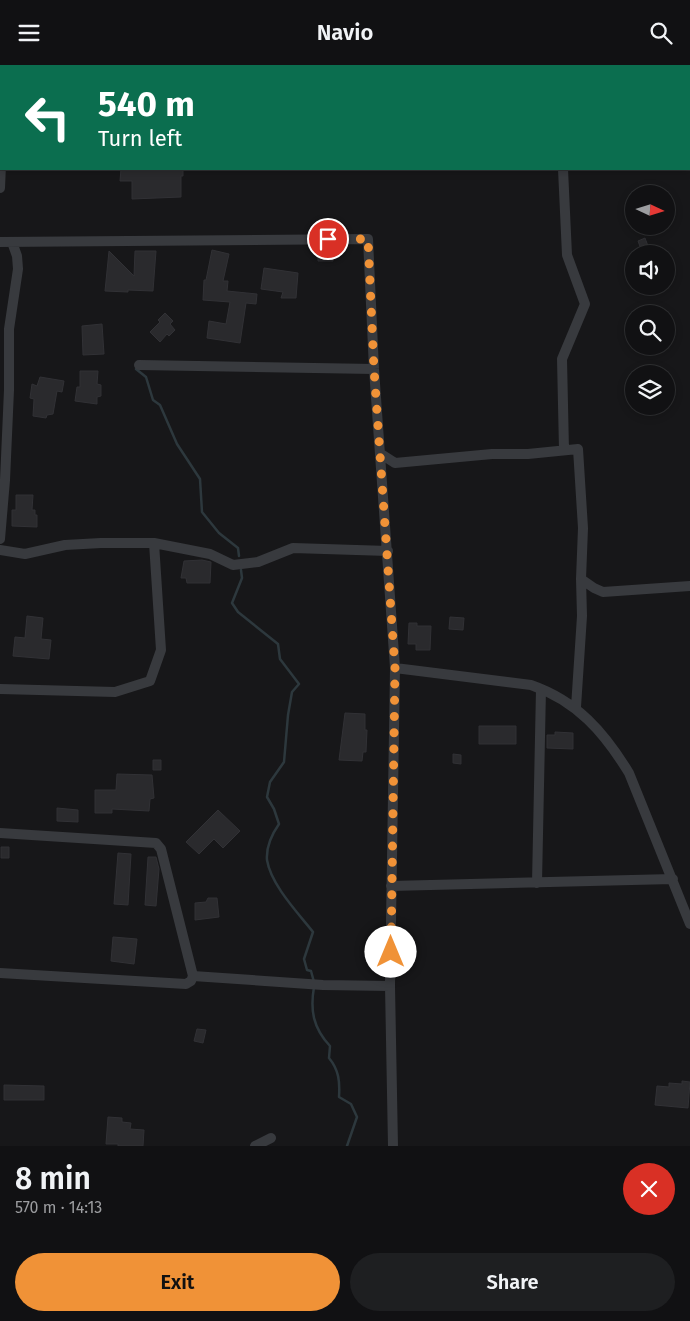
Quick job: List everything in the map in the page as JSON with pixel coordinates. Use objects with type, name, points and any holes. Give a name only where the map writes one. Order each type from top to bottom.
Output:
[{"type":"street","points":[[0,188],[1,170]]},
{"type":"street","points":[[563,170],[567,255],[585,304],[562,359],[564,450]]},
{"type":"street","points":[[0,242],[368,239],[374,369],[395,668],[390,986],[393,1146]]},
{"type":"street","points":[[0,539],[6,475],[9,329],[18,269],[17,256],[12,242]]},
{"type":"street","points":[[138,365],[374,369]]},
{"type":"street","points":[[381,454],[395,463],[492,454],[528,454],[578,449],[584,528],[581,579],[582,616],[576,707]]},
{"type":"street","points":[[0,550],[25,554],[65,545],[154,543],[210,554],[233,565],[258,562],[294,548],[388,551]]},
{"type":"street","points":[[0,689],[115,692],[150,681],[161,650],[154,543]]},
{"type":"street","points":[[581,579],[603,592],[690,585]]},
{"type":"street","points":[[395,668],[531,685],[549,691],[576,707],[595,725],[615,750],[629,773],[690,924]]},
{"type":"street","points":[[537,883],[541,689]]},
{"type":"street","points":[[0,833],[156,843],[161,849],[192,976],[191,981],[186,984],[0,973]]},
{"type":"street","points":[[391,885],[673,879]]},
{"type":"street","points":[[192,976],[323,985],[390,986]]},
{"type":"street","points":[[255,1146],[271,1137]]},
{"type":"building","points":[[121,170],[183,170],[183,176],[181,176],[181,197],[132,199],[132,181],[120,181]]},
{"type":"building","points":[[645,238],[648,245],[640,245],[638,241]]},
{"type":"building","points":[[318,247],[334,247],[333,261],[318,261]]},
{"type":"building","points":[[212,250],[229,254],[223,281],[228,281],[227,291],[257,294],[256,304],[246,303],[240,343],[207,338],[209,321],[226,324],[230,302],[203,300],[204,280],[206,280]]},
{"type":"building","points":[[109,251],[134,276],[135,251],[156,251],[153,291],[105,291]]},
{"type":"building","points":[[264,268],[298,273],[296,298],[281,298],[283,292],[261,289]]},
{"type":"building","points":[[165,313],[173,321],[170,324],[175,330],[169,336],[167,334],[160,342],[150,332],[160,322],[158,320]]},
{"type":"building","points":[[102,324],[104,354],[83,355],[82,326]]},
{"type":"building","points":[[80,371],[98,371],[97,384],[101,385],[101,396],[97,397],[97,404],[75,401],[77,387],[80,387]]},
{"type":"building","points":[[40,377],[64,381],[62,392],[57,391],[53,414],[47,415],[46,418],[33,416],[34,399],[30,398],[32,384],[37,386]]},
{"type":"building","points":[[16,495],[33,495],[32,510],[35,510],[35,515],[37,515],[37,527],[12,526],[12,510],[16,510]]},
{"type":"building","points":[[202,560],[211,562],[210,583],[187,583],[186,578],[181,578],[184,561]]},
{"type":"building","points":[[27,616],[43,618],[41,639],[51,640],[49,659],[13,656],[15,637],[25,638]]},
{"type":"building","points":[[450,617],[464,618],[463,630],[449,629]]},
{"type":"building","points":[[409,623],[417,623],[417,626],[431,626],[430,650],[416,650],[416,644],[408,644]]},
{"type":"building","points":[[345,713],[365,714],[365,730],[367,730],[366,752],[363,752],[362,761],[339,760]]},
{"type":"building","points":[[479,726],[516,726],[516,744],[479,744]]},
{"type":"building","points":[[555,732],[573,733],[573,749],[547,748],[547,735],[555,735]]},
{"type":"building","points":[[453,754],[461,755],[461,764],[453,763]]},
{"type":"building","points":[[153,760],[161,760],[161,770],[153,770]]},
{"type":"building","points":[[117,774],[152,775],[154,798],[150,799],[149,811],[112,809],[112,813],[95,813],[95,790],[116,790]]},
{"type":"building","points":[[57,808],[78,810],[78,822],[57,821]]},
{"type":"building","points":[[218,810],[240,831],[223,848],[214,839],[199,854],[186,842]]},
{"type":"building","points":[[1,847],[9,847],[9,858],[1,858]]},
{"type":"building","points":[[118,853],[131,854],[128,905],[114,904]]},
{"type":"building","points":[[148,857],[156,857],[159,869],[156,906],[145,905]]},
{"type":"building","points":[[208,898],[217,898],[219,917],[195,920],[195,903],[206,902]]},
{"type":"building","points":[[113,937],[137,939],[134,964],[111,961]]},
{"type":"building","points":[[197,1029],[206,1030],[203,1043],[194,1041]]},
{"type":"building","points":[[682,1081],[690,1082],[688,1108],[655,1105],[657,1086],[669,1087],[669,1083],[682,1084]]},
{"type":"building","points":[[4,1085],[44,1086],[44,1100],[4,1100]]},
{"type":"building","points":[[108,1117],[122,1118],[122,1122],[131,1123],[130,1129],[144,1130],[143,1146],[106,1144]]},
{"type":"waterway","points":[[136,369],[146,377],[153,400],[160,405],[177,444],[200,479],[202,512],[219,533],[238,548],[239,556]]},
{"type":"waterway","points":[[241,570],[242,578],[232,603],[238,612],[278,644],[280,659],[299,684],[292,692],[284,762],[270,782],[267,797],[274,809],[279,824],[270,841],[267,850],[267,860],[279,889],[313,932],[304,959],[307,970],[311,971],[314,982]]},
{"type":"waterway","points":[[314,987],[312,1003],[314,1018],[316,1025],[330,1046],[329,1058],[338,1076],[339,1097],[351,1104],[357,1117],[347,1146]]},
{"type":"route","points":[[328,239],[368,239],[374,369],[395,668],[391,952]]}]
